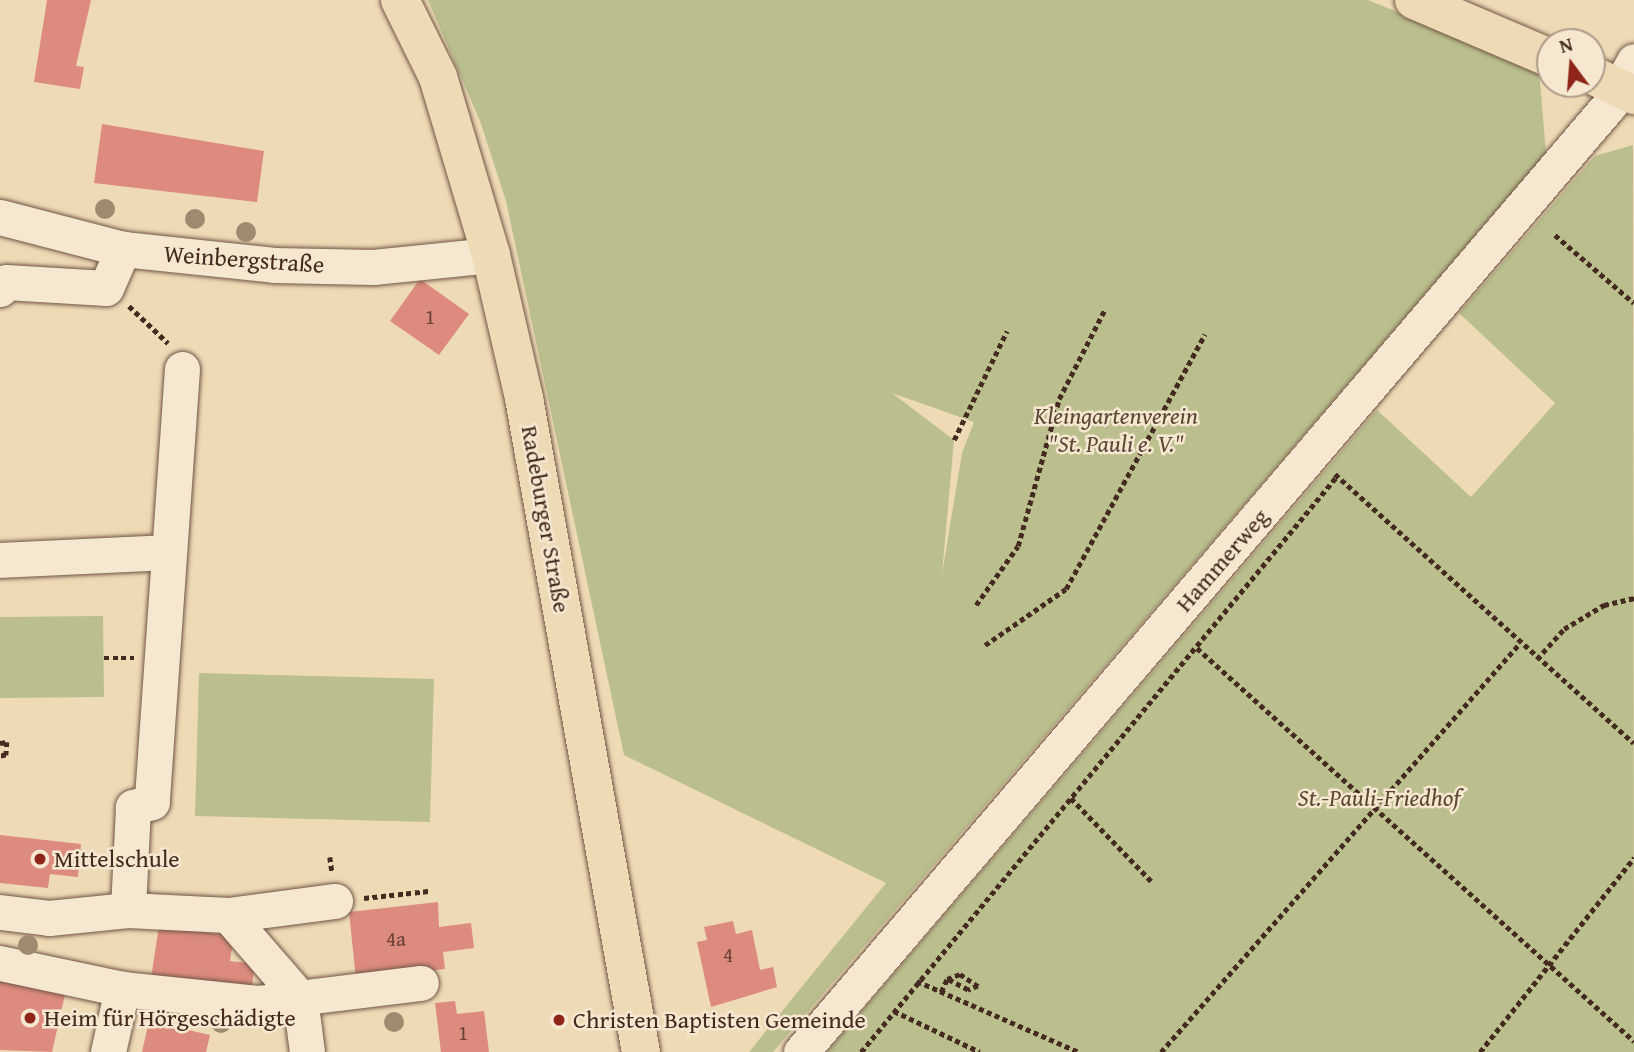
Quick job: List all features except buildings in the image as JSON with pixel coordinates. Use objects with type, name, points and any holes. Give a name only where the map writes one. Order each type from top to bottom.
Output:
[{"type":"main road","name":"Radeburger Straße","points":[[400,0],[438,77],[491,255],[526,411],[640,1052]]},
{"type":"main road","points":[[1414,0],[1536,52]]},
{"type":"street","name":"Hammerweg","points":[[801,1052],[1620,80]]},
{"type":"street","name":"Weinbergstraße","points":[[0,217],[123,249],[360,267],[491,255]]},
{"type":"street","points":[[0,289],[6,282],[106,288],[123,249]]},
{"type":"street","points":[[128,910],[134,807],[152,802],[167,552],[182,369]]},
{"type":"street","points":[[0,561],[167,552]]},
{"type":"street","points":[[0,912],[49,918],[128,910],[228,915],[335,901]]},
{"type":"street","points":[[228,915],[300,998],[307,1052]]},
{"type":"street","points":[[0,962],[122,989],[257,1003],[421,983]]},
{"type":"street","points":[[108,1052],[122,989]]},
{"type":"path","points":[[1555,235],[1634,303]]},
{"type":"path","points":[[106,288],[151,323],[182,369]]},
{"type":"path","points":[[976,605],[1018,545],[1059,399],[1105,309]]},
{"type":"path","points":[[954,440],[1007,331]]},
{"type":"path","points":[[985,645],[1066,589],[1205,334]]},
{"type":"path","points":[[861,1052],[1337,476],[1519,644],[1634,743]]},
{"type":"path","points":[[1537,659],[1564,629],[1604,606],[1634,598]]},
{"type":"path","points":[[1161,1052],[1372,806],[1519,644]]},
{"type":"path","points":[[1197,648],[1634,1041]]},
{"type":"path","points":[[0,743],[7,742],[6,755],[0,756]]},
{"type":"path","points":[[1071,798],[1153,883]]},
{"type":"path","points":[[330,857],[335,901],[429,891]]},
{"type":"path","points":[[1479,1052],[1634,858]]},
{"type":"path","points":[[941,992],[947,979],[960,974],[978,986],[968,990],[947,979]]},
{"type":"path","points":[[917,981],[1079,1052]]},
{"type":"path","points":[[894,1011],[980,1052]]},
{"type":"green space","name":"Kleingartenverein \"St. Pauli e. V.\"","points":[[428,0],[1368,0],[1536,69],[1536,98],[1541,98],[1546,153],[773,1052],[749,1052],[886,883],[624,755],[506,201],[480,121]],"holes":[[[892,393],[974,422],[962,453],[942,574],[954,440]]]},
{"type":"green space","name":"St.-Pauli-Friedhof","points":[[1633,145],[1634,1052],[827,1052],[1377,410],[1471,497],[1555,403],[1459,313],[1595,156]]},
{"type":"green space","points":[[103,616],[104,697],[0,698],[0,617]]},
{"type":"green space","points":[[199,673],[434,679],[430,822],[195,816]]},
{"type":"place","name":"Mittelschule","points":[[40,859]]},
{"type":"place","name":"Heim für Hörgeschädigte","points":[[30,1018]]},
{"type":"place","name":"Christen Baptisten Gemeinde","points":[[559,1020]]}]
